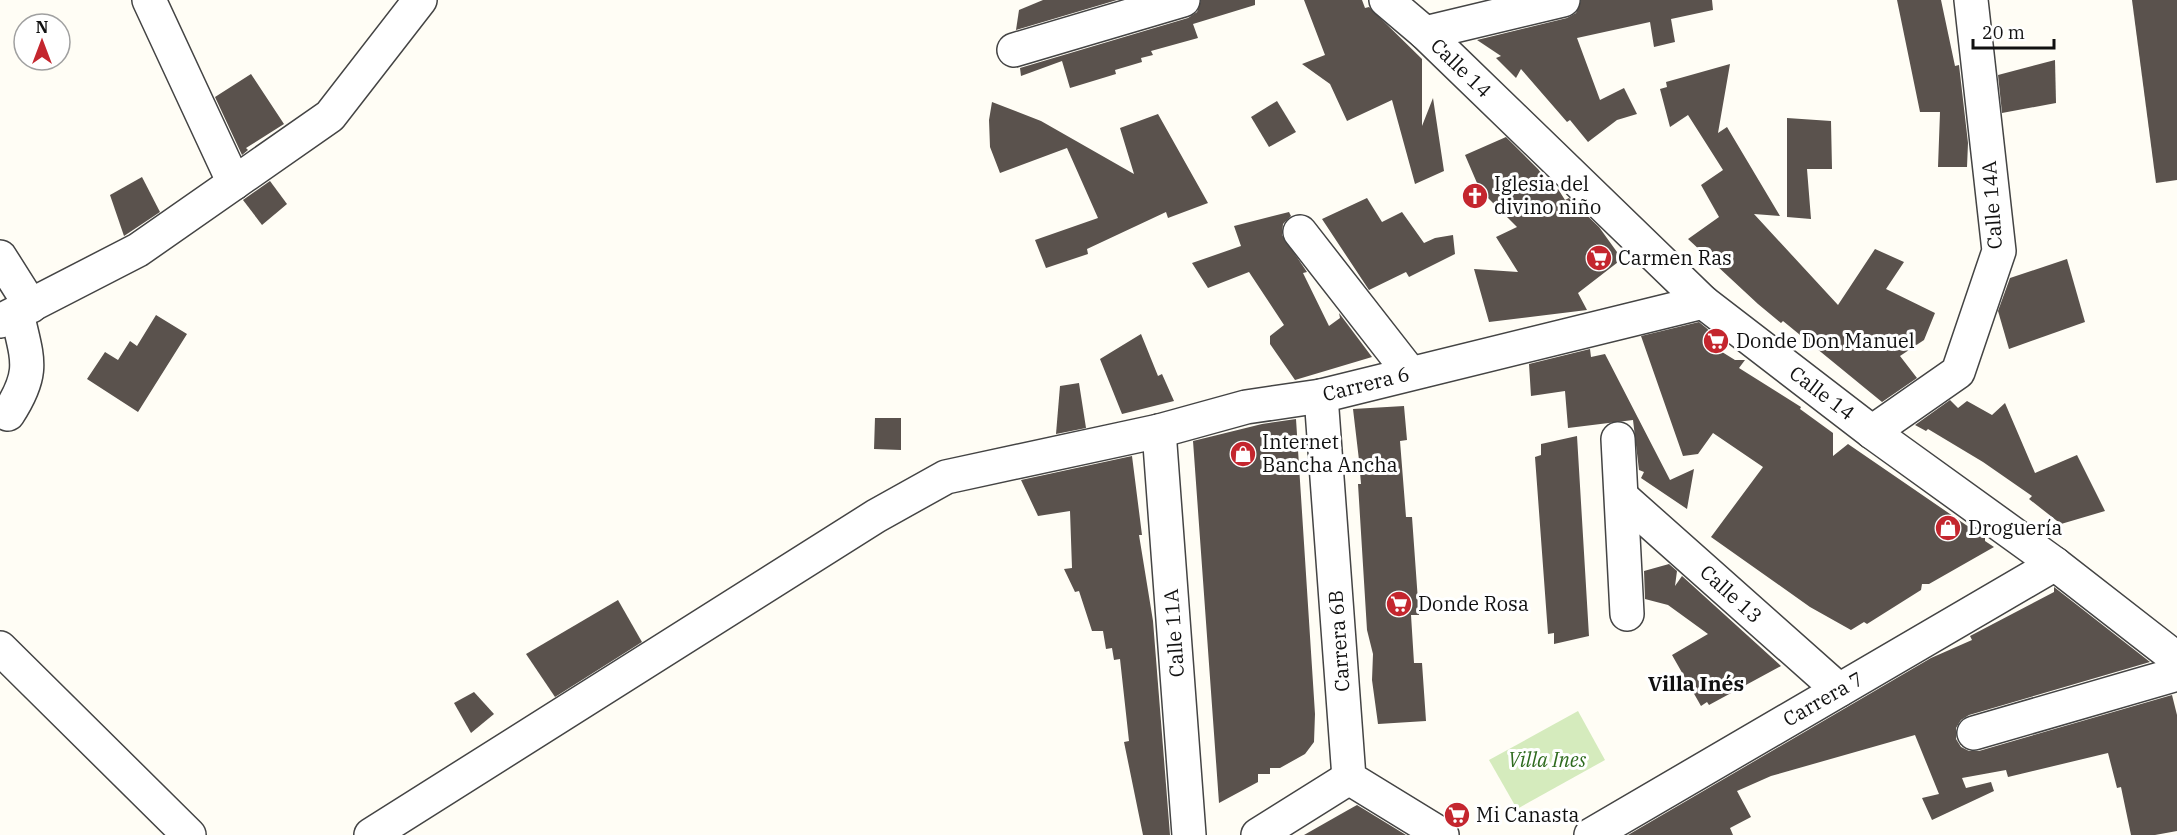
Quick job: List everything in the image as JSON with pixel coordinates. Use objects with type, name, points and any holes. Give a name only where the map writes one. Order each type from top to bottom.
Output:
[{"type":"street","points":[[149,0],[234,183]]},
{"type":"street","points":[[16,313],[138,250],[330,116],[420,0]]},
{"type":"street","points":[[1014,50],[1183,0]]},
{"type":"street","name":"Calle 14","points":[[1386,0],[1425,33],[1703,302],[1872,432],[2055,564],[2177,659]]},
{"type":"street","points":[[1425,33],[1563,0]]},
{"type":"street","name":"Calle 14A","points":[[1872,432],[1958,372],[1999,251],[1971,0]]},
{"type":"street","points":[[1300,232],[1410,373]]},
{"type":"street","points":[[0,256],[29,367],[23,391],[8,414]]},
{"type":"street","name":"Carrera 6","points":[[371,835],[876,516],[946,477],[1159,431],[1246,407],[1321,396],[1703,302]]},
{"type":"street","name":"Carrera 6B","points":[[1321,396],[1350,778]]},
{"type":"street","name":"Calle 11A","points":[[1159,431],[1189,835]]},
{"type":"street","points":[[1618,440],[1623,498],[1627,614]]},
{"type":"street","name":"Calle 13","points":[[1623,498],[1839,690]]},
{"type":"street","name":"Carrera 7","points":[[1591,835],[2055,564]]},
{"type":"street","points":[[0,648],[189,835]]},
{"type":"street","points":[[1974,733],[2177,674]]},
{"type":"street","points":[[1258,835],[1350,778],[1442,835]]},
{"type":"green space","name":"Villa Ines","points":[[1578,711],[1605,760],[1517,809],[1489,760]]},
{"type":"building","points":[[1043,0],[1117,0],[1016,30],[1019,10]]},
{"type":"building","points":[[1201,0],[1255,0],[1255,5],[1193,24],[1198,38],[1151,51],[1153,55],[1141,58],[1142,62],[1115,70],[1116,74],[1070,88],[1062,61],[1021,76],[1020,68],[1188,18],[1197,12]]},
{"type":"building","points":[[1304,0],[1362,0],[1365,8],[1369,7],[1422,59],[1422,126],[1433,98],[1444,171],[1415,184],[1392,100],[1347,121],[1330,84],[1302,64],[1325,55]]},
{"type":"building","points":[[1581,0],[1712,0],[1713,10],[1671,19],[1675,42],[1654,47],[1650,22],[1577,38],[1600,100],[1624,88],[1637,114],[1617,120],[1588,142],[1570,120],[1567,122],[1521,69],[1516,78],[1496,58],[1501,56],[1477,40],[1567,18],[1576,13]]},
{"type":"building","points":[[1897,0],[1941,0],[1955,66],[1959,65],[1968,143],[1967,167],[1938,167],[1940,112],[1920,112]]},
{"type":"building","points":[[2132,0],[2177,0],[2177,180],[2156,183]]},
{"type":"building","points":[[2055,60],[2056,103],[2002,113],[1998,75]]},
{"type":"building","points":[[1730,64],[1718,133],[1727,127],[1780,216],[1754,214],[1838,305],[1875,249],[1904,262],[1886,289],[1935,313],[1924,340],[1900,356],[1917,378],[1882,402],[1783,321],[1781,323],[1758,304],[1688,239],[1719,217],[1701,185],[1723,170],[1688,115],[1670,127],[1660,89],[1667,87],[1666,82]]},
{"type":"building","points":[[251,74],[284,124],[246,148],[248,150],[242,155],[215,97]]},
{"type":"building","points":[[1277,101],[1296,132],[1269,147],[1251,117]]},
{"type":"building","points":[[992,102],[1041,121],[1134,174],[1120,128],[1158,114],[1208,203],[1168,218],[1166,212],[1087,249],[1088,254],[1046,268],[1035,240],[1098,218],[1067,148],[1000,173],[990,147],[989,120]]},
{"type":"building","points":[[1787,118],[1831,121],[1832,169],[1807,169],[1811,219],[1787,217]]},
{"type":"building","points":[[1506,137],[1538,169],[1554,190],[1558,189],[1565,200],[1569,198],[1599,227],[1622,259],[1578,293],[1587,310],[1489,322],[1474,269],[1518,272],[1496,237],[1517,227],[1480,190],[1465,155]]},
{"type":"building","points":[[142,177],[160,212],[124,236],[110,195]]},
{"type":"building","points":[[270,181],[287,204],[262,225],[243,200]]},
{"type":"building","points":[[1367,198],[1382,222],[1402,212],[1424,243],[1435,238],[1453,235],[1455,254],[1409,277],[1406,272],[1369,290],[1322,219]]},
{"type":"building","points":[[1289,212],[1291,216],[1283,224],[1282,235],[1307,272],[1303,273],[1329,326],[1340,318],[1339,313],[1372,357],[1295,380],[1270,344],[1270,336],[1284,325],[1249,272],[1208,288],[1192,263],[1241,246],[1234,226]]},
{"type":"building","points":[[2067,259],[2085,322],[2009,349],[1998,311],[2010,278]]},
{"type":"building","points":[[156,315],[187,334],[138,412],[87,379],[105,352],[118,360],[130,341],[137,346]]},
{"type":"building","points":[[1699,322],[1716,336],[1714,347],[1735,360],[1745,360],[1739,368],[1801,407],[1800,409],[1833,433],[1833,456],[1848,444],[1985,538],[1985,541],[1994,547],[1929,584],[1922,584],[1921,590],[1867,624],[1864,622],[1851,630],[1810,607],[1711,537],[1763,467],[1713,433],[1698,454],[1683,456],[1641,336]]},
{"type":"building","points":[[1141,334],[1158,376],[1162,374],[1174,401],[1122,414],[1100,359]]},
{"type":"building","points":[[1590,349],[1591,357],[1605,354],[1670,480],[1694,469],[1687,509],[1641,478],[1644,472],[1639,470],[1633,420],[1568,428],[1565,391],[1531,396],[1529,364]]},
{"type":"building","points":[[1079,383],[1086,428],[1056,434],[1060,386]]},
{"type":"building","points":[[1950,400],[1958,408],[1967,401],[1992,415],[2005,403],[2035,473],[2077,455],[2105,511],[2061,524],[2029,499],[2032,496],[1983,462],[1928,429],[1926,431],[1915,425]]},
{"type":"building","points":[[1404,406],[1407,440],[1400,441],[1406,517],[1412,517],[1419,615],[1411,615],[1414,663],[1422,663],[1426,721],[1378,724],[1372,680],[1373,654],[1367,630],[1358,484],[1361,484],[1353,409]]},
{"type":"building","points":[[875,418],[901,418],[901,450],[874,449]]},
{"type":"building","points":[[1296,419],[1315,714],[1314,742],[1305,754],[1280,768],[1270,768],[1270,774],[1258,774],[1258,782],[1219,803],[1193,441],[1262,424]]},
{"type":"building","points":[[1577,436],[1589,636],[1554,644],[1554,633],[1548,634],[1535,457],[1541,455],[1541,444]]},
{"type":"building","points":[[1132,456],[1142,535],[1139,535],[1153,621],[1170,835],[1143,835],[1124,742],[1129,741],[1120,659],[1114,660],[1112,648],[1106,649],[1103,631],[1092,631],[1079,591],[1075,592],[1064,569],[1072,568],[1070,511],[1038,516],[1021,480]]},
{"type":"building","points":[[1669,564],[1677,571],[1675,586],[1682,576],[1781,666],[1709,705],[1707,702],[1701,706],[1672,655],[1708,634],[1668,605],[1645,599],[1644,571]]},
{"type":"building","points":[[2054,587],[2150,662],[1969,715],[1961,720],[1956,728],[1956,739],[1961,747],[1969,751],[1979,751],[2172,695],[2177,715],[2177,831],[2155,835],[2131,835],[2121,787],[2117,788],[2108,753],[2008,777],[2006,770],[1962,778],[1966,788],[1991,782],[1994,791],[1932,820],[1922,798],[1939,794],[1915,735],[1771,776],[1737,791],[1751,817],[1730,828],[1733,835],[1628,835],[1931,658],[1972,640],[1970,636],[2054,592]]},
{"type":"building","points":[[618,600],[642,642],[555,697],[526,654]]},
{"type":"building","points":[[474,692],[494,714],[471,733],[454,703]]},
{"type":"building","points":[[1357,805],[1406,835],[1304,835],[1348,810]]},
{"type":"place","name":"Iglesia del divino niño","points":[[1475,196]]},
{"type":"place","name":"Carmen Ras","points":[[1599,258]]},
{"type":"place","name":"Donde Don Manuel","points":[[1716,341]]},
{"type":"place","name":"Internet Bancha Ancha","points":[[1243,454]]},
{"type":"place","name":"Droguería","points":[[1948,528]]},
{"type":"place","name":"Donde Rosa","points":[[1399,604]]},
{"type":"place","name":"Mi Canasta","points":[[1457,815]]},
{"type":"district","name":"Villa Inés","points":[[1696,684]]}]
